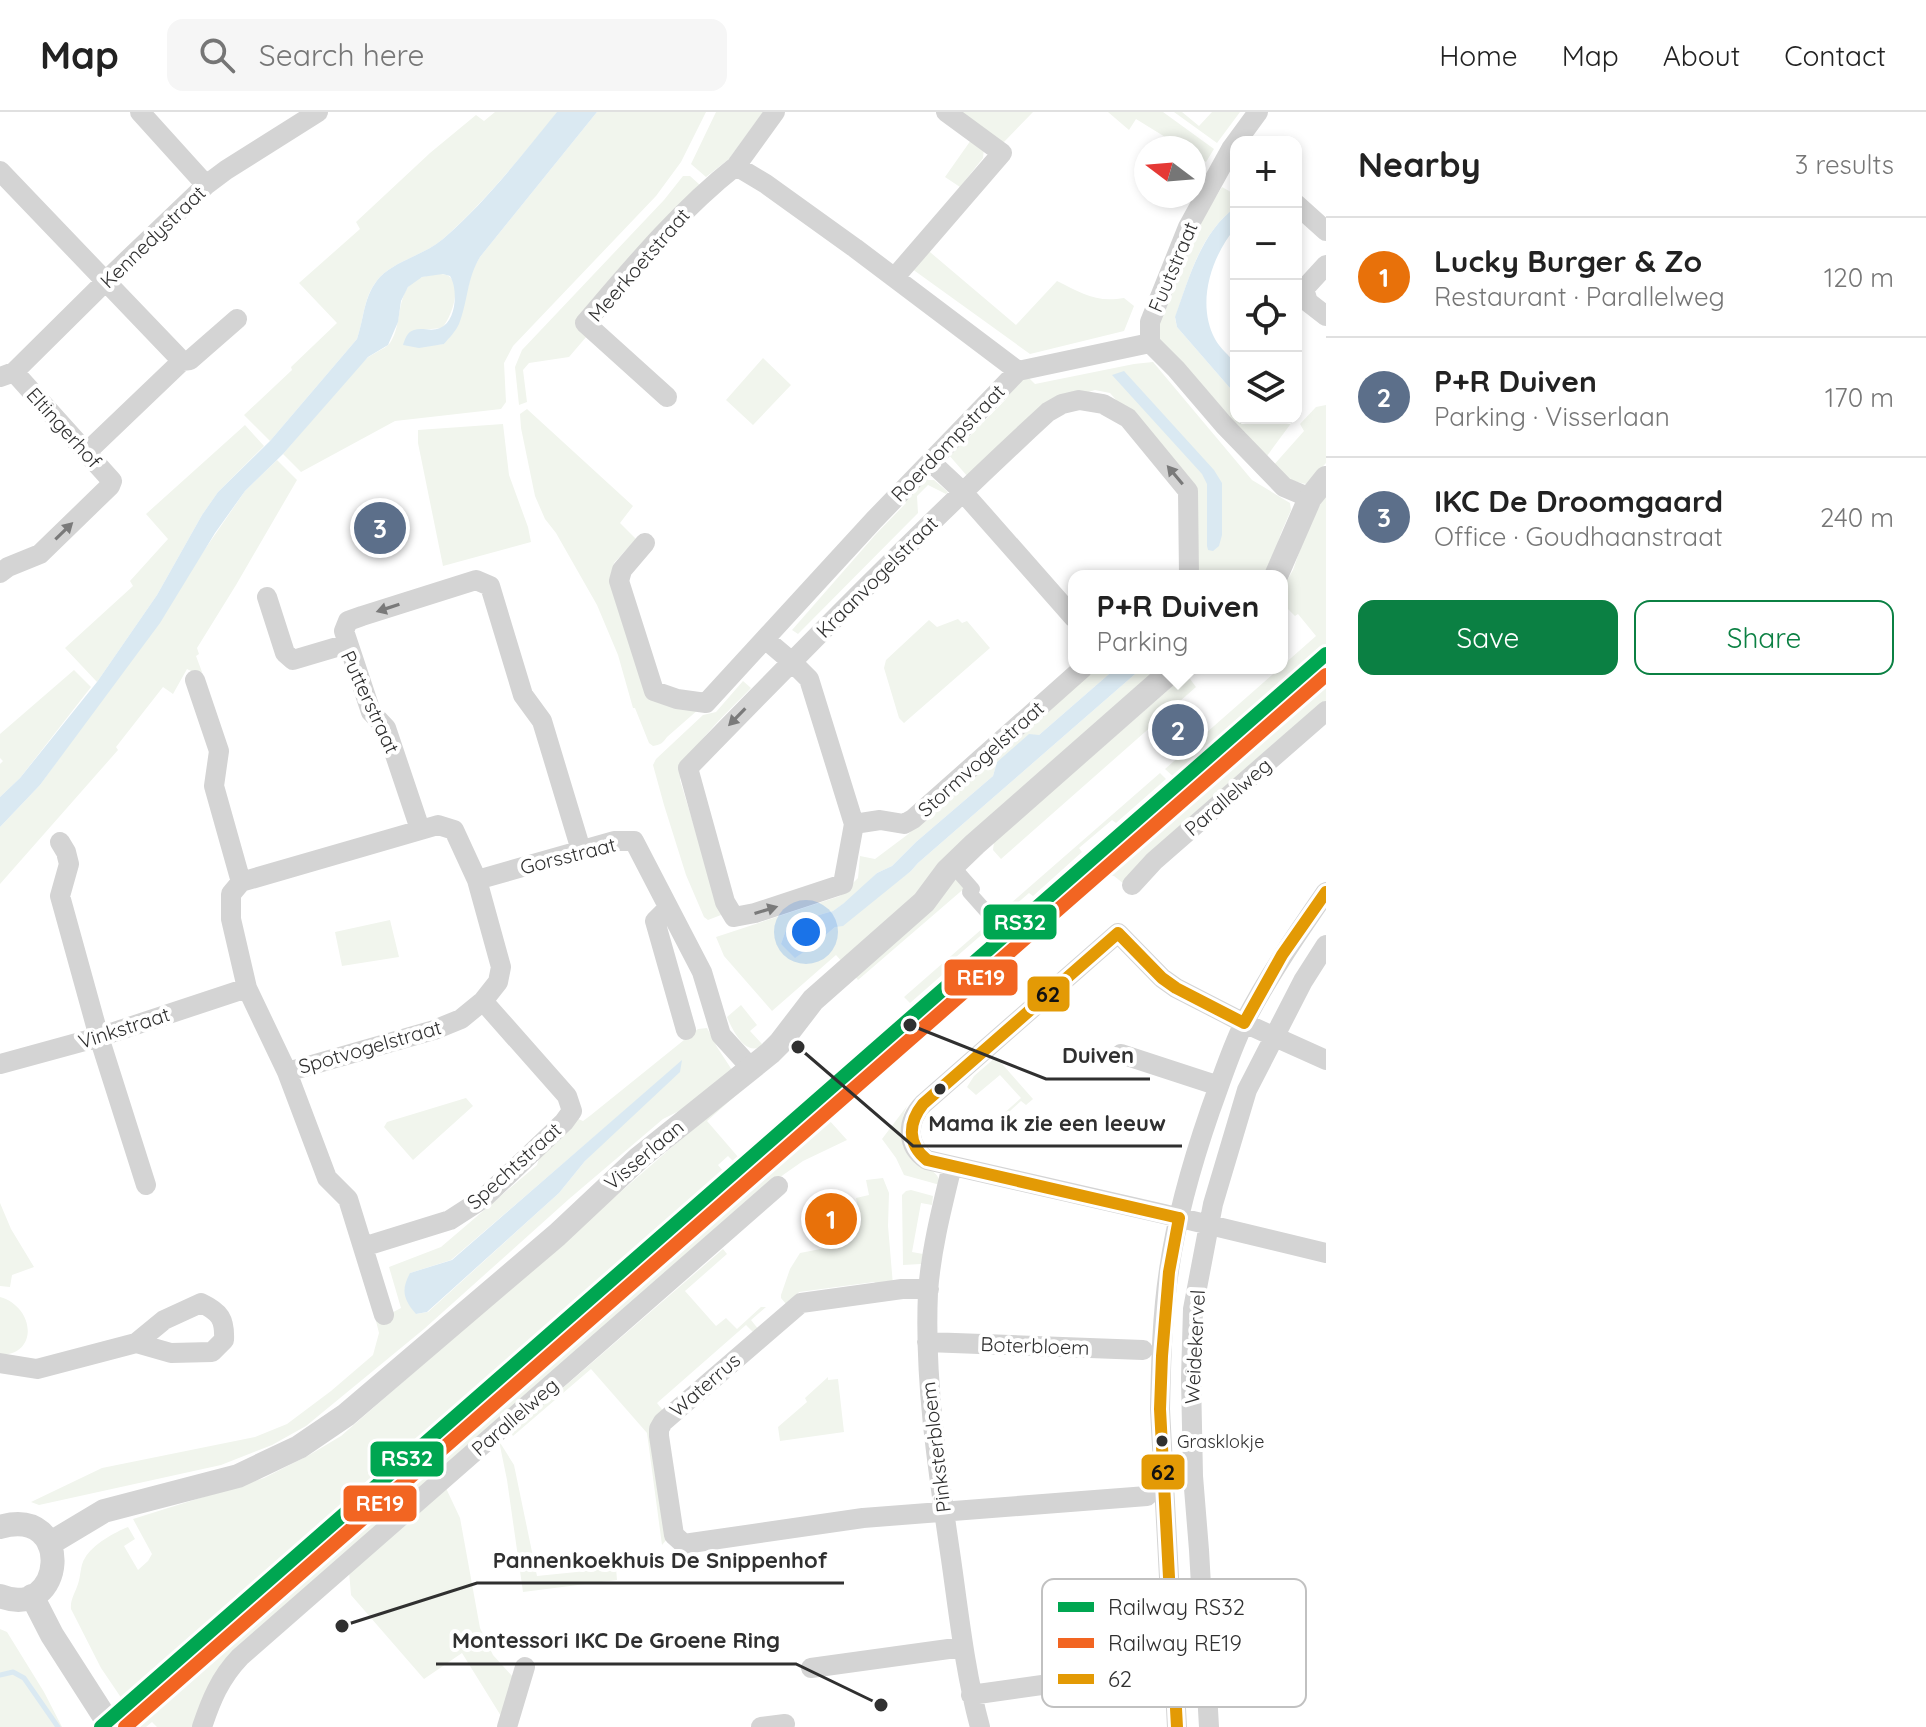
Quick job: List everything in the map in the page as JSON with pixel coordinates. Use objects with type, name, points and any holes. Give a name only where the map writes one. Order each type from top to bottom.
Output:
[{"type":"street","points":[[140,112],[206,185]]},
{"type":"street","name":"Kennedystraat","points":[[7,374],[206,185],[318,112]]},
{"type":"street","name":"Meerkoetstraat","points":[[667,397],[585,323],[682,214],[736,166],[775,112]]},
{"type":"street","points":[[895,277],[1002,153],[946,112]]},
{"type":"street","name":"Fuutstraat","points":[[1243,136],[1258,112]]},
{"type":"street","name":"Fuutstraat","points":[[1150,343],[1150,322],[1188,227],[1230,157]]},
{"type":"street","points":[[736,166],[766,184],[895,277],[1018,371]]},
{"type":"street","points":[[1,174],[182,361]]},
{"type":"street","points":[[1300,208],[1326,231]]},
{"type":"street","points":[[1326,265],[1304,289],[1308,302],[1326,316]]},
{"type":"street","name":"Eltingerhof","points":[[91,448],[182,361],[190,360],[237,319]]},
{"type":"street","points":[[1150,343],[1284,487],[1310,498]]},
{"type":"street","name":"Roerdompstraat","points":[[645,543],[622,570],[619,581],[654,691],[677,699],[706,703],[874,520],[1018,371],[1150,343]]},
{"type":"street","name":"Eltingerhof","points":[[0,573],[40,554],[112,481],[7,374]]},
{"type":"street","name":"Kraanvogelstraat","points":[[854,824],[843,884],[734,917],[728,910],[688,768],[962,491],[1048,412],[1062,404],[1079,400],[1103,404],[1128,418],[1188,491],[1189,570]]},
{"type":"street","points":[[931,462],[962,491],[1068,611]]},
{"type":"street","points":[[1279,570],[1310,498],[1326,478]]},
{"type":"street","points":[[347,644],[344,631],[348,621],[476,580],[490,586],[523,695],[542,721],[581,850]]},
{"type":"street","name":"Putterstraat","points":[[267,597],[285,653],[293,660],[347,644],[371,712],[386,728],[420,829]]},
{"type":"street","points":[[765,639],[809,679],[854,824]]},
{"type":"street","name":"Stormvogelstraat","points":[[854,824],[880,820],[904,824],[913,819],[1076,674]]},
{"type":"street","name":"Visserlaan","points":[[49,1544],[104,1511],[238,1476],[299,1447],[346,1415],[557,1235],[639,1158],[780,1043],[813,1000],[924,902],[947,871],[975,844],[1168,674]]},
{"type":"street","points":[[195,680],[219,751],[214,786],[241,882]]},
{"type":"street","name":"Parallelweg","points":[[1132,885],[1154,861],[1326,711]]},
{"type":"street","name":"Spotvogelstraat","points":[[438,825],[454,830],[477,880],[501,967],[498,982],[483,1001],[461,1019],[434,1030],[287,1072],[247,988],[231,919],[231,894],[241,882],[438,825]]},
{"type":"street","name":"Gorsstraat","points":[[477,880],[614,841],[634,841],[702,972],[721,1035],[751,1068]]},
{"type":"street","points":[[60,842],[69,864],[60,896],[99,1037],[146,1185]]},
{"type":"street","points":[[959,873],[973,889],[969,892],[993,919]]},
{"type":"street","points":[[1168,1579],[1160,1409],[1169,1272],[1179,1218],[1196,1153],[1244,1023],[1282,955],[1326,892]]},
{"type":"street","points":[[668,908],[655,921],[686,1030]]},
{"type":"street","points":[[1326,1060],[1176,988],[1118,933],[923,1104],[912,1121],[912,1143],[927,1160],[1326,1253]]},
{"type":"street","name":"Weidekervel","points":[[1201,1579],[1193,1476],[1191,1378],[1193,1309],[1209,1225],[1247,1090],[1273,1036],[1326,945]]},
{"type":"street","name":"Vinkstraat","points":[[0,1064],[99,1037],[247,988]]},
{"type":"street","name":"Spechtstraat","points":[[363,1247],[450,1220],[484,1198],[572,1111],[567,1096],[483,1001]]},
{"type":"street","points":[[1121,1054],[1219,1086]]},
{"type":"street","points":[[287,1072],[327,1178],[348,1199],[384,1315]]},
{"type":"street","name":"Pinksterbloem","points":[[952,1166],[929,1289],[928,1376],[963,1647],[980,1727]]},
{"type":"street","name":"Parallelweg","points":[[202,1727],[221,1679],[240,1657],[778,1186]]},
{"type":"street","name":"Waterrus","points":[[929,1289],[902,1289],[801,1303],[663,1422],[659,1436],[674,1535],[684,1544],[863,1518],[944,1511]]},
{"type":"street","name":"Boterbloem","points":[[927,1342],[1143,1350]]},
{"type":"street","points":[[0,1363],[37,1369],[136,1343]]},
{"type":"street","points":[[944,1511],[1147,1496]]},
{"type":"street","points":[[0,1527],[12,1523],[27,1525],[40,1532],[54,1558],[52,1573],[44,1587],[32,1596],[18,1600],[0,1596]]},
{"type":"street","points":[[32,1596],[52,1635],[111,1727]]},
{"type":"street","points":[[811,1668],[963,1647]]},
{"type":"street","points":[[507,1727],[525,1667]]},
{"type":"street","points":[[971,1695],[1042,1685]]},
{"type":"street","points":[[1176,1707],[1177,1727]]},
{"type":"street","name":"Weidekervel","points":[[1208,1707],[1209,1727]]},
{"type":"street","points":[[761,1727],[785,1724]]},
{"type":"shaded area","points":[[495,112],[558,112],[503,178],[443,239],[380,277],[367,298],[357,339],[270,441],[244,415],[337,323],[299,283],[360,229],[356,222],[430,153],[476,115],[484,121]]},
{"type":"shaded area","points":[[557,112],[597,112],[480,257],[454,332],[444,344],[419,348],[403,345],[412,331],[437,329],[446,324],[454,304],[450,276],[422,277],[408,287],[388,345],[368,357],[283,454],[245,491],[215,533],[160,623],[40,785],[0,827],[0,797],[20,778],[97,682],[157,595],[218,492],[270,441],[357,339],[374,284],[394,266],[436,245],[459,225],[503,178]]},
{"type":"shaded area","points":[[597,112],[706,112],[681,162],[656,196],[513,346],[504,363],[506,402],[501,409],[395,421],[301,472],[283,454],[365,360],[390,343],[409,286],[419,278],[437,274],[450,277],[455,295],[445,323],[442,328],[419,330],[434,345],[444,344],[468,288],[472,270],[480,257]]},
{"type":"shaded area","points":[[716,112],[763,112],[729,159],[706,177],[691,164]]},
{"type":"shaded area","points":[[954,112],[1033,112],[1002,144]]},
{"type":"shaded area","points":[[1108,112],[1163,112],[1196,136],[1164,136],[1136,119],[1129,130]]},
{"type":"shaded area","points":[[1174,112],[1182,112],[1199,126],[1212,112],[1240,112],[1217,143]]},
{"type":"shaded area","points":[[971,140],[984,148],[983,158],[960,187],[945,177]]},
{"type":"shaded area","points":[[1206,143],[1214,149],[1206,162]]},
{"type":"shaded area","points":[[683,176],[690,176],[700,185],[569,357],[529,363],[523,370],[527,402],[519,405],[515,367],[522,350]]},
{"type":"shaded area","points":[[1222,187],[1230,192],[1230,212],[1213,230],[1197,257],[1175,318],[1177,327],[1230,388],[1230,422],[1158,343],[1158,325],[1194,232]]},
{"type":"shaded area","points":[[1230,212],[1230,235],[1213,266],[1207,311],[1215,339],[1230,358],[1230,388],[1177,327],[1175,317],[1205,243]]},
{"type":"shaded area","points":[[924,247],[1016,325],[1057,281],[1097,298],[1124,298],[1134,306],[1124,331],[1030,354],[908,266]]},
{"type":"shaded area","points":[[763,358],[791,385],[753,425],[726,400]]},
{"type":"shaded area","points":[[1153,362],[1252,480],[1290,503],[1291,510],[1269,570],[1197,570],[1194,489],[1110,393],[1095,390],[1051,403],[968,477],[948,454],[952,443],[961,445],[1006,399],[1004,390],[1028,377],[1035,384]]},
{"type":"shaded area","points":[[1124,371],[1214,470],[1222,483],[1222,535],[1219,546],[1213,551],[1208,550],[1207,546],[1207,484],[1202,474],[1112,375]]},
{"type":"shaded area","points":[[1326,405],[1326,463],[1306,484],[1284,476],[1272,467],[1304,431],[1300,424],[1316,407]]},
{"type":"shaded area","points":[[527,409],[633,506],[620,523],[636,539],[614,563],[610,578],[647,694],[699,709],[659,744],[653,746],[649,743],[633,708],[618,655],[597,605],[545,519],[535,496],[521,428],[520,414]]},
{"type":"shaded area","points":[[503,424],[509,475],[531,542],[443,566],[418,430]]},
{"type":"shaded area","points":[[1231,424],[1291,424],[1264,460]]},
{"type":"shaded area","points":[[245,425],[264,446],[218,492],[157,595],[97,682],[65,648],[133,586],[130,581],[168,539],[146,514]]},
{"type":"shaded area","points":[[277,460],[297,480],[197,648],[199,654],[196,656],[202,672],[197,674],[187,669],[173,694],[163,687],[116,747],[118,750],[0,884],[0,827],[40,785],[245,491]]},
{"type":"shaded area","points":[[926,480],[934,480],[948,492],[946,494],[928,485],[917,496],[918,513],[798,634],[792,630],[905,501]]},
{"type":"shaded area","points":[[1326,494],[1326,646],[1177,780],[1165,769],[1273,674],[1288,674],[1288,661],[1316,636],[1298,614],[1295,616],[1288,609],[1288,579],[1308,527]]},
{"type":"shaded area","points":[[958,619],[962,623],[967,621],[990,648],[904,723],[899,718],[884,668],[886,660],[929,620],[937,627]]},
{"type":"shaded area","points":[[74,670],[91,687],[20,778],[0,797],[0,764],[3,761],[0,758],[0,734]]},
{"type":"shaded area","points":[[1089,674],[1109,674],[1039,735],[997,762],[993,776],[892,866],[877,873],[853,897],[833,911],[788,924],[781,944],[796,957],[815,944],[911,871],[1135,674],[1158,674],[844,964],[836,955],[772,1011],[724,956],[716,937],[840,896],[858,878],[860,856],[875,859],[907,835]]},
{"type":"shaded area","points":[[1109,674],[1135,674],[911,871],[843,926],[835,927],[795,958],[781,944],[788,924],[833,911],[844,903],[877,873],[892,866],[993,776],[997,762],[1029,734],[1039,735]]},
{"type":"shaded area","points":[[1326,675],[1326,704],[1124,884],[1110,875],[1179,813],[1175,808]]},
{"type":"shaded area","points":[[1183,677],[1190,679],[1196,687],[1001,859],[993,850],[994,842]]},
{"type":"shaded area","points":[[743,681],[751,688],[699,744],[683,769],[680,780],[721,915],[708,920],[686,875],[653,765],[703,715],[716,712]]},
{"type":"shaded area","points":[[1160,773],[1166,779],[1116,823],[1112,820],[1079,848],[1082,852],[1033,896],[1029,893],[998,920],[995,917]]},
{"type":"shaded area","points":[[954,871],[967,886],[858,980],[854,975]]},
{"type":"shaded area","points":[[390,920],[399,957],[342,966],[335,932]]},
{"type":"shaded area","points":[[991,921],[994,924],[910,1003],[904,997]]},
{"type":"shaded area","points":[[741,1005],[757,1025],[750,1031],[763,1045],[757,1048],[746,1046],[741,1041],[727,1017]]},
{"type":"shaded area","points":[[707,1028],[732,1070],[695,1103],[663,1119],[424,1329],[306,1426],[272,1445],[221,1465],[39,1505],[31,1502],[102,1468],[255,1437],[287,1424],[373,1355],[379,1333],[376,1321],[401,1308],[389,1267],[441,1247],[537,1165],[541,1151],[576,1118],[583,1121],[698,1029]],"holes":[[[682,1061],[585,1161],[559,1193],[428,1312],[416,1314],[410,1273],[451,1260]]]},
{"type":"shaded area","points":[[996,1057],[1033,1099],[1026,1105],[1021,1101],[1010,1111],[1007,1124],[1002,1123],[1002,1115],[1021,1098],[1000,1075],[976,1095],[967,1087],[974,1076]]},
{"type":"shaded area","points":[[774,1058],[776,1060],[707,1121],[739,1158],[734,1162],[728,1156],[718,1165],[723,1171],[122,1699],[101,1668],[71,1609],[82,1564],[93,1548],[128,1527],[135,1539],[124,1546],[138,1570],[152,1554],[133,1519],[264,1478],[341,1436]]},
{"type":"shaded area","points":[[682,1060],[680,1072],[585,1161],[559,1193],[427,1312],[416,1314],[405,1294],[410,1273],[452,1260]]},
{"type":"shaded area","points":[[466,1098],[473,1106],[413,1160],[384,1127],[387,1122]]},
{"type":"shaded area","points":[[907,1106],[901,1127],[902,1142],[913,1160],[937,1175],[940,1185],[904,1175],[882,1139]]},
{"type":"shaded area","points":[[833,1114],[829,1120],[847,1140],[803,1161],[783,1175],[239,1650],[196,1727],[157,1727],[152,1722],[141,1727],[135,1722],[209,1659],[218,1655],[692,1237],[715,1221],[713,1219]]},
{"type":"shaded area","points":[[883,1178],[889,1193],[888,1226],[893,1285],[880,1286],[874,1282],[799,1292],[786,1304],[781,1295],[790,1269],[800,1253],[841,1245],[839,1226],[861,1221],[856,1198],[869,1195],[866,1180]]},
{"type":"shaded area","points":[[911,1190],[933,1196],[932,1205],[921,1203],[912,1252],[923,1254],[921,1264],[903,1265],[902,1195]]},
{"type":"shaded area","points":[[0,1203],[11,1229],[34,1267],[12,1275],[10,1287],[0,1286]]},
{"type":"shaded area","points":[[723,1249],[727,1254],[685,1291],[716,1326],[726,1318],[737,1329],[761,1307],[766,1307],[751,1320],[759,1330],[755,1334],[746,1325],[657,1403],[665,1413],[668,1538],[662,1545],[647,1433],[591,1369],[513,1436],[511,1433]]},
{"type":"shaded area","points":[[0,1297],[20,1310],[28,1330],[21,1347],[13,1353],[0,1355]]},
{"type":"shaded area","points":[[828,1377],[828,1380],[838,1379],[844,1432],[780,1441],[778,1427],[807,1402],[805,1398]]},
{"type":"shaded area","points":[[499,1441],[514,1465],[537,1576],[616,1568],[617,1580],[523,1592]]},
{"type":"shaded area","points":[[445,1486],[460,1518],[480,1628],[493,1655],[513,1677],[501,1716],[462,1653],[424,1679],[351,1595],[349,1571]]},
{"type":"shaded area","points":[[0,1629],[7,1632],[62,1727],[0,1727]]},
{"type":"waterway","points":[[0,1675],[13,1672],[24,1678],[58,1727]]},
{"type":"rail line","name":"RS32","points":[[101,1727],[1326,654]]},
{"type":"rail line","name":"RE19","points":[[125,1727],[1326,675]]},
{"type":"transit line","name":"62","points":[[1244,1023],[1282,955],[1326,892]]},
{"type":"transit line","name":"62","points":[[1179,1218],[927,1160],[913,1140],[914,1119],[923,1104],[1118,933],[1162,978],[1244,1023]]},
{"type":"transit line","name":"62","points":[[1169,1579],[1160,1409],[1169,1272],[1179,1218]]},
{"type":"transit line","name":"62","points":[[1176,1707],[1177,1727]]},
{"type":"place","name":"IKC De Droomgaard","points":[[380,528]]},
{"type":"place","name":"P+R Duiven","points":[[1178,730]]},
{"type":"place","name":"Duiven","points":[[910,1025]]},
{"type":"place","name":"Mama ik zie een leeuw","points":[[798,1047]]},
{"type":"place","name":"Lucky Burger & Zo","points":[[831,1219]]},
{"type":"place","name":"Grasklokje","points":[[1162,1441]]},
{"type":"place","name":"Pannenkoekhuis De Snippenhof","points":[[342,1626]]},
{"type":"place","name":"Montessori IKC De Groene Ring","points":[[881,1705]]}]
